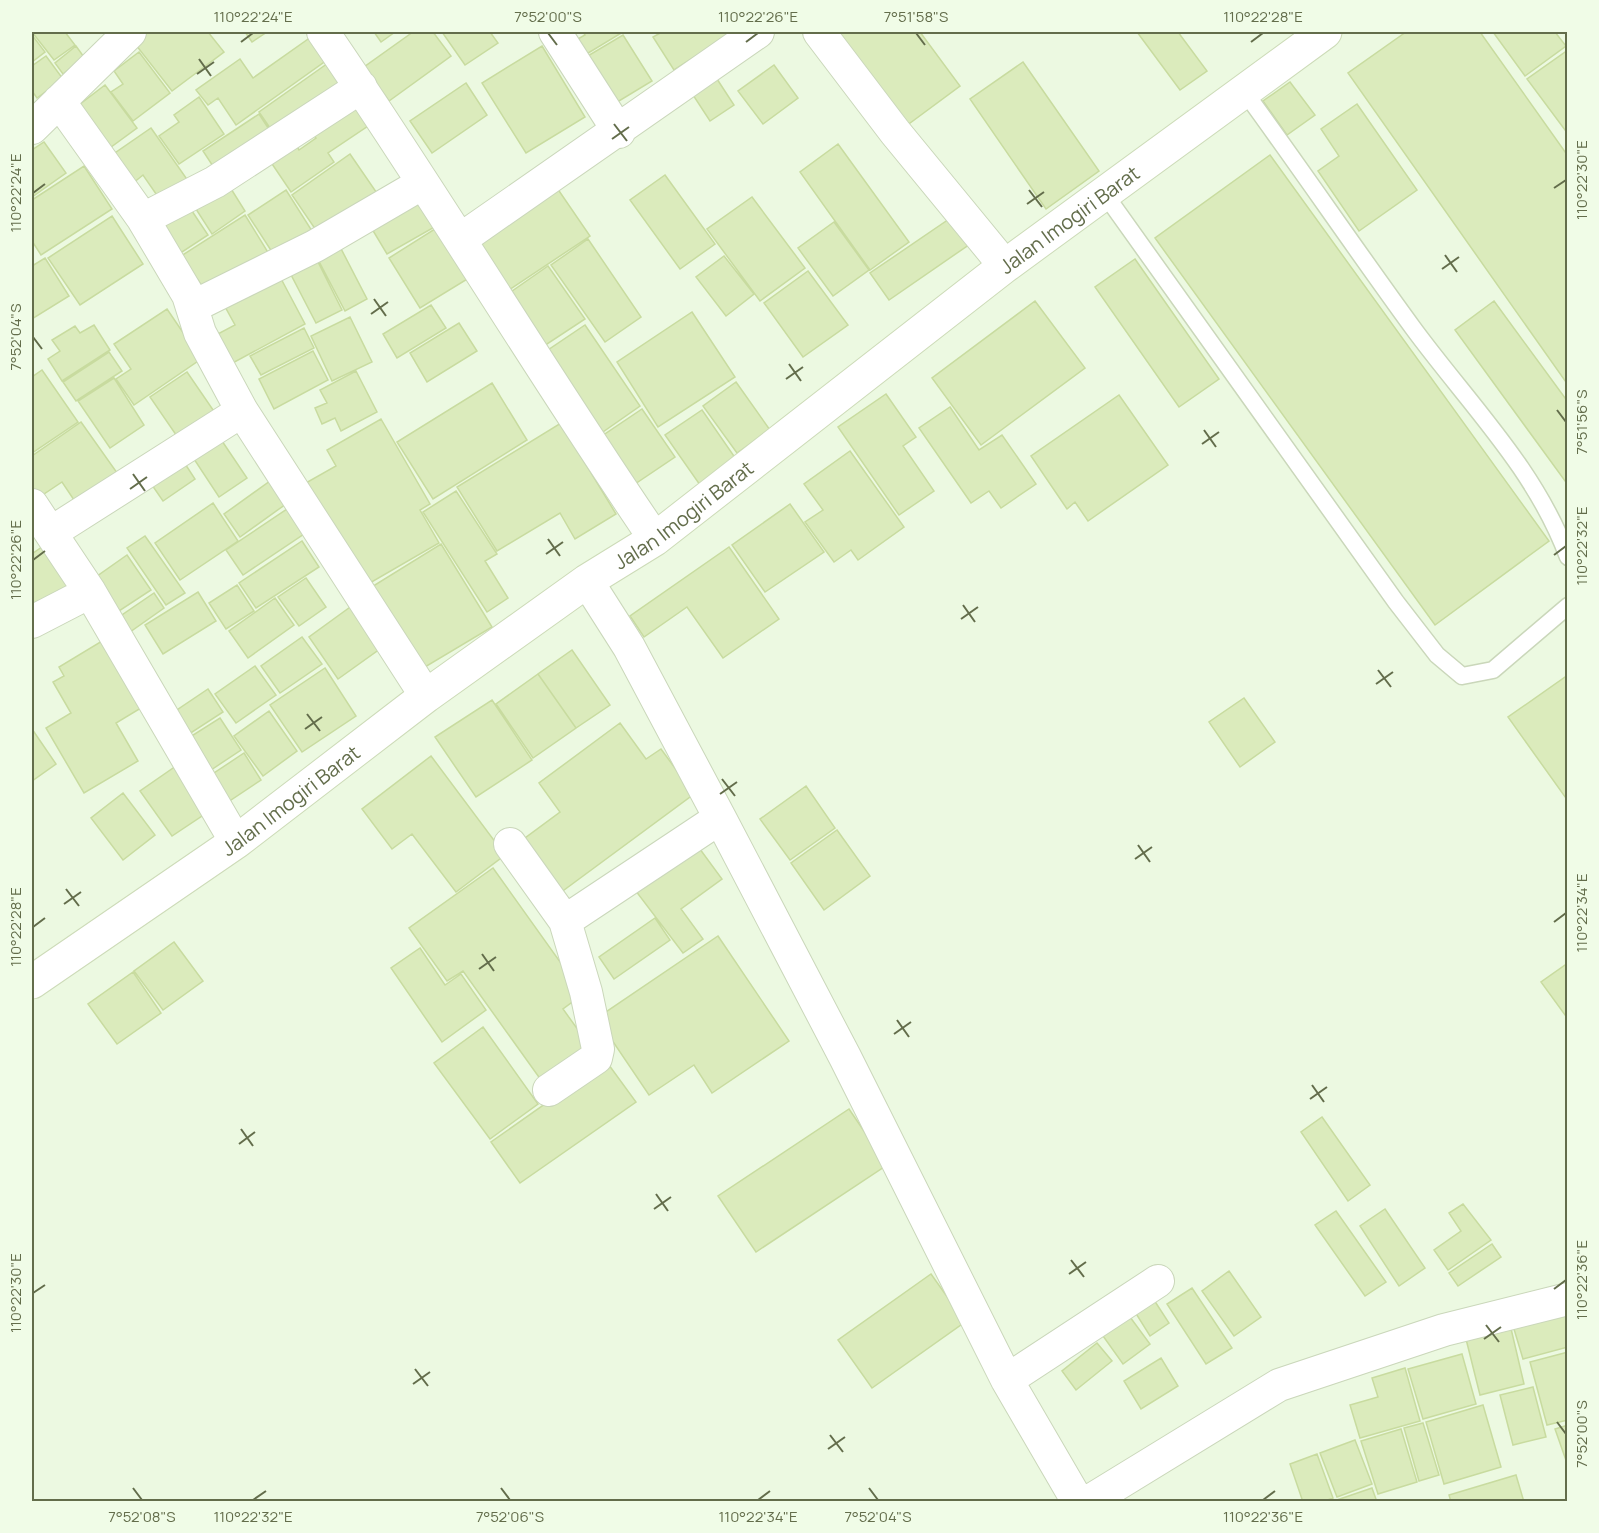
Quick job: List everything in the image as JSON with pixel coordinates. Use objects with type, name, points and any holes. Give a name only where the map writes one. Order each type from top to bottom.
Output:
[{"type":"main road","name":"Jalan Imogiri Barat","points":[[32,982],[236,842],[426,696],[587,581],[655,539],[1005,266],[1325,32]]},
{"type":"street","points":[[32,128],[130,32]]},
{"type":"street","points":[[323,32],[461,239],[585,436],[655,539]]},
{"type":"street","points":[[555,32],[619,132]]},
{"type":"street","points":[[461,239],[619,132],[758,32]]},
{"type":"street","points":[[819,32],[895,132],[1005,266]]},
{"type":"street","points":[[143,219],[224,177],[361,87]]},
{"type":"street","points":[[59,101],[143,219],[192,307],[200,333],[242,411],[426,696]]},
{"type":"street","points":[[192,307],[315,246],[423,183]]},
{"type":"street","points":[[52,532],[242,411]]},
{"type":"street","points":[[32,505],[90,592],[236,842]]},
{"type":"street","points":[[587,581],[629,647],[845,1057],[1007,1380],[1078,1502]]},
{"type":"street","points":[[32,622],[90,592]]},
{"type":"street","points":[[565,921],[720,818]]},
{"type":"street","points":[[510,844],[565,921],[586,992],[598,1049],[596,1058],[549,1090]]},
{"type":"street","points":[[1007,1380],[1158,1281]]},
{"type":"street","points":[[1088,1502],[1279,1385],[1444,1330],[1568,1299]]},
{"type":"lane","points":[[1244,91],[1414,329],[1510,451],[1539,495],[1568,557]]},
{"type":"lane","points":[[1104,193],[1396,603],[1437,655],[1462,676],[1492,670],[1524,646],[1568,606]]},
{"type":"building","points":[[32,32],[65,32],[75,45],[54,60]]},
{"type":"building","points":[[143,32],[208,32],[224,52],[172,91],[132,40]]},
{"type":"building","points":[[245,32],[267,32],[252,42]]},
{"type":"building","points":[[374,32],[395,32],[381,42]]},
{"type":"building","points":[[413,32],[433,32],[451,56],[389,101],[364,67]]},
{"type":"building","points":[[442,32],[490,32],[498,43],[465,65]]},
{"type":"building","points":[[583,32],[623,32],[585,55],[576,40],[585,35]]},
{"type":"building","points":[[662,32],[744,32],[704,51],[674,70],[653,37]]},
{"type":"building","points":[[831,32],[920,32],[960,86],[902,129]]},
{"type":"building","points":[[1137,32],[1178,32],[1207,71],[1180,90]]},
{"type":"building","points":[[1406,32],[1480,32],[1568,156],[1568,385],[1348,73]]},
{"type":"building","points":[[1493,32],[1555,32],[1566,46],[1525,76]]},
{"type":"building","points":[[32,35],[45,52],[32,62]]},
{"type":"building","points":[[623,35],[652,81],[614,104],[581,60]]},
{"type":"building","points":[[311,37],[327,60],[236,125],[218,98],[208,105],[196,90],[240,59],[253,78]]},
{"type":"building","points":[[76,46],[84,57],[63,74],[55,63]]},
{"type":"building","points":[[542,46],[585,117],[526,153],[482,83]]},
{"type":"building","points":[[1568,50],[1568,134],[1527,79]]},
{"type":"building","points":[[139,52],[170,93],[133,121],[111,92],[123,84],[114,71]]},
{"type":"building","points":[[46,56],[63,79],[37,98],[32,91],[32,66]]},
{"type":"building","points":[[331,61],[352,90],[279,141],[259,112]]},
{"type":"building","points":[[1023,62],[1099,171],[1046,209],[970,99]]},
{"type":"building","points":[[774,65],[798,98],[763,124],[738,91]]},
{"type":"building","points":[[717,79],[734,105],[710,121],[693,95]]},
{"type":"building","points":[[1290,82],[1315,115],[1287,135],[1263,101]]},
{"type":"building","points":[[466,83],[487,115],[432,153],[410,121]]},
{"type":"building","points":[[105,85],[137,128],[107,150],[75,108]]},
{"type":"building","points":[[199,97],[224,134],[179,164],[159,136],[179,122],[174,115]]},
{"type":"building","points":[[358,98],[374,122],[328,153],[334,162],[291,192],[266,155],[292,138],[299,150],[316,138],[310,130]]},
{"type":"building","points":[[1357,104],[1417,190],[1359,231],[1318,171],[1339,156],[1321,129]]},
{"type":"building","points":[[259,114],[276,140],[220,177],[203,151]]},
{"type":"building","points":[[151,128],[191,185],[163,204],[143,175],[132,184],[112,155]]},
{"type":"building","points":[[44,142],[66,173],[32,197],[32,150]]},
{"type":"building","points":[[838,144],[909,242],[870,270],[800,172]]},
{"type":"building","points":[[350,154],[381,199],[322,239],[292,195]]},
{"type":"building","points":[[1270,155],[1549,541],[1435,625],[1155,238]]},
{"type":"building","points":[[84,166],[112,209],[41,255],[32,241],[32,200]]},
{"type":"building","points":[[665,175],[715,244],[680,269],[630,200]]},
{"type":"building","points":[[228,184],[245,211],[212,234],[194,206]]},
{"type":"building","points":[[555,185],[590,236],[503,294],[469,242]]},
{"type":"building","points":[[286,190],[312,231],[274,255],[248,215]]},
{"type":"building","points":[[421,194],[438,225],[387,254],[369,224]]},
{"type":"building","points":[[752,197],[805,268],[760,301],[707,229]]},
{"type":"building","points":[[184,199],[208,235],[179,254],[160,226]]},
{"type":"building","points":[[245,215],[269,254],[206,293],[198,280],[194,283],[178,258]]},
{"type":"building","points":[[955,215],[973,242],[889,300],[870,273]]},
{"type":"building","points":[[112,216],[143,264],[80,305],[48,258]]},
{"type":"building","points":[[834,222],[869,270],[833,296],[798,248]]},
{"type":"building","points":[[438,227],[469,278],[420,308],[389,258]]},
{"type":"building","points":[[336,239],[367,299],[345,311],[313,250]]},
{"type":"building","points":[[588,239],[641,317],[605,342],[551,265]]},
{"type":"building","points":[[314,254],[342,310],[316,323],[287,267]]},
{"type":"building","points":[[724,256],[754,294],[726,316],[696,277]]},
{"type":"building","points":[[45,258],[69,296],[32,319],[32,266]]},
{"type":"building","points":[[1135,259],[1219,379],[1179,407],[1095,287]]},
{"type":"building","points":[[548,266],[585,319],[541,348],[505,296]]},
{"type":"building","points":[[808,271],[848,325],[803,357],[764,303]]},
{"type":"building","points":[[278,273],[305,324],[229,365],[214,336],[235,325],[223,303]]},
{"type":"building","points":[[1035,301],[1085,368],[981,445],[932,378]]},
{"type":"building","points":[[1494,301],[1568,402],[1568,485],[1455,330]]},
{"type":"building","points":[[431,305],[446,328],[397,358],[383,334]]},
{"type":"building","points":[[167,309],[201,359],[134,405],[116,379],[131,369],[114,344]]},
{"type":"building","points":[[692,312],[735,377],[658,427],[617,362]]},
{"type":"building","points":[[350,317],[372,362],[332,381],[311,336]]},
{"type":"building","points":[[459,323],[477,351],[427,382],[410,353]]},
{"type":"building","points":[[94,325],[110,350],[62,381],[48,359],[60,351],[52,340],[75,326],[80,333]]},
{"type":"building","points":[[585,325],[640,406],[600,434],[545,352]]},
{"type":"building","points":[[304,328],[314,348],[261,375],[250,356]]},
{"type":"building","points":[[313,351],[328,380],[274,409],[259,379]]},
{"type":"building","points":[[109,352],[122,371],[76,401],[63,382]]},
{"type":"building","points":[[42,370],[78,422],[32,453],[32,377]]},
{"type":"building","points":[[356,371],[377,412],[341,431],[335,418],[322,424],[315,408],[327,403],[320,390]]},
{"type":"building","points":[[187,372],[220,420],[183,445],[150,397]]},
{"type":"building","points":[[114,378],[144,425],[110,448],[78,401]]},
{"type":"building","points":[[736,382],[770,430],[737,453],[703,406]]},
{"type":"building","points":[[492,383],[527,440],[433,499],[397,442]]},
{"type":"building","points":[[886,394],[916,437],[903,446],[934,491],[899,515],[838,427]]},
{"type":"building","points":[[1119,395],[1168,465],[1088,521],[1075,502],[1067,509],[1031,456]]},
{"type":"building","points":[[950,407],[979,450],[1002,435],[1036,484],[1001,508],[989,491],[971,503],[919,428]]},
{"type":"building","points":[[642,409],[675,457],[632,486],[599,438]]},
{"type":"building","points":[[702,410],[736,459],[700,485],[665,435]]},
{"type":"building","points":[[381,419],[430,504],[420,510],[439,543],[363,587],[304,484],[336,466],[327,450]]},
{"type":"building","points":[[81,422],[120,477],[78,506],[62,482],[38,498],[32,489],[32,456]]},
{"type":"building","points":[[561,423],[616,514],[575,539],[560,513],[497,551],[457,487]]},
{"type":"building","points":[[220,438],[247,478],[219,497],[192,456]]},
{"type":"building","points":[[850,451],[904,527],[858,560],[851,550],[834,562],[805,522],[823,510],[804,484]]},
{"type":"building","points":[[178,453],[195,479],[163,501],[145,475]]},
{"type":"building","points":[[270,481],[286,504],[240,537],[224,514]]},
{"type":"building","points":[[456,491],[497,554],[485,561],[508,598],[487,612],[423,512]]},
{"type":"building","points":[[213,503],[238,541],[180,580],[155,543]]},
{"type":"building","points":[[790,504],[824,552],[765,592],[732,545]]},
{"type":"building","points":[[290,507],[307,532],[243,575],[226,550]]},
{"type":"building","points":[[145,536],[185,593],[166,605],[127,548]]},
{"type":"building","points":[[302,541],[319,567],[256,608],[239,583]]},
{"type":"building","points":[[49,542],[77,584],[32,614],[32,554]]},
{"type":"building","points":[[441,544],[492,627],[420,670],[370,588]]},
{"type":"building","points":[[729,547],[779,619],[723,658],[687,607],[644,637],[630,616]]},
{"type":"building","points":[[127,555],[151,590],[116,613],[93,579]]},
{"type":"building","points":[[306,578],[326,607],[299,626],[278,597]]},
{"type":"building","points":[[237,585],[254,611],[226,629],[209,603]]},
{"type":"building","points":[[198,592],[216,621],[163,654],[145,625]]},
{"type":"building","points":[[154,593],[164,608],[130,632],[119,617]]},
{"type":"building","points":[[275,598],[294,625],[248,658],[229,631]]},
{"type":"building","points":[[353,605],[384,646],[338,679],[309,637]]},
{"type":"building","points":[[302,637],[322,664],[280,693],[261,666]]},
{"type":"building","points":[[102,641],[141,708],[116,723],[138,761],[84,793],[46,728],[71,713],[53,682],[64,676],[59,667]]},
{"type":"building","points":[[572,650],[610,705],[576,728],[538,674]]},
{"type":"building","points":[[255,666],[276,695],[236,723],[215,694]]},
{"type":"building","points":[[325,668],[356,716],[302,752],[270,705]]},
{"type":"building","points":[[538,674],[576,728],[533,758],[496,704]]},
{"type":"building","points":[[1568,675],[1568,801],[1508,717]]},
{"type":"building","points":[[208,689],[223,712],[183,738],[168,716]]},
{"type":"building","points":[[1244,698],[1275,742],[1240,767],[1209,722]]},
{"type":"building","points":[[492,700],[532,760],[476,797],[435,737]]},
{"type":"building","points":[[269,711],[297,751],[263,776],[234,736]]},
{"type":"building","points":[[220,718],[241,750],[211,770],[190,737]]},
{"type":"building","points":[[620,723],[646,759],[661,749],[694,794],[560,893],[521,841],[560,812],[539,783]]},
{"type":"building","points":[[32,729],[56,764],[32,781]]},
{"type":"building","points":[[244,753],[261,780],[228,802],[211,775]]},
{"type":"building","points":[[431,756],[505,855],[456,892],[412,834],[392,849],[362,809]]},
{"type":"building","points":[[176,766],[208,812],[172,836],[140,791]]},
{"type":"building","points":[[806,786],[835,828],[790,860],[760,819]]},
{"type":"building","points":[[123,793],[155,835],[123,860],[91,818]]},
{"type":"building","points":[[837,830],[870,876],[824,910],[791,863]]},
{"type":"building","points":[[694,841],[722,879],[681,909],[703,939],[683,953],[632,886]]},
{"type":"building","points":[[493,868],[583,994],[563,1009],[594,1052],[546,1087],[463,971],[447,981],[409,928]]},
{"type":"building","points":[[655,918],[670,940],[614,979],[599,957]]},
{"type":"building","points":[[718,936],[789,1041],[712,1093],[694,1065],[649,1095],[597,1018]]},
{"type":"building","points":[[174,942],[203,981],[163,1010],[134,971]]},
{"type":"building","points":[[420,948],[445,985],[461,974],[486,1010],[442,1042],[391,968]]},
{"type":"building","points":[[1568,963],[1568,1019],[1541,982]]},
{"type":"building","points":[[133,972],[161,1013],[117,1044],[88,1004]]},
{"type":"building","points":[[483,1027],[538,1104],[490,1139],[434,1063]]},
{"type":"building","points":[[606,1061],[636,1102],[520,1183],[491,1142]]},
{"type":"building","points":[[849,1109],[887,1165],[756,1252],[718,1196]]},
{"type":"building","points":[[1322,1117],[1370,1185],[1348,1201],[1301,1132]]},
{"type":"building","points":[[1463,1204],[1491,1240],[1448,1270],[1434,1250],[1461,1231],[1449,1213]]},
{"type":"building","points":[[1385,1209],[1425,1268],[1399,1286],[1360,1226]]},
{"type":"building","points":[[1336,1211],[1386,1282],[1365,1296],[1315,1225]]},
{"type":"building","points":[[1492,1244],[1501,1257],[1458,1286],[1449,1273]]},
{"type":"building","points":[[1229,1271],[1261,1317],[1234,1336],[1202,1291]]},
{"type":"building","points":[[931,1274],[965,1322],[872,1388],[838,1340]]},
{"type":"building","points":[[1192,1288],[1232,1348],[1206,1364],[1167,1304]]},
{"type":"building","points":[[1154,1300],[1169,1323],[1150,1336],[1135,1312]]},
{"type":"building","points":[[1568,1304],[1568,1347],[1523,1359],[1511,1319]]},
{"type":"building","points":[[1130,1317],[1150,1344],[1123,1364],[1103,1336]]},
{"type":"building","points":[[1509,1320],[1524,1384],[1480,1395],[1464,1331]]},
{"type":"building","points":[[1097,1343],[1112,1361],[1076,1390],[1062,1371]]},
{"type":"building","points":[[1568,1352],[1568,1420],[1547,1425],[1530,1362]]},
{"type":"building","points":[[1462,1354],[1476,1404],[1423,1419],[1408,1369]]},
{"type":"building","points":[[1161,1358],[1178,1386],[1141,1409],[1124,1381]]},
{"type":"building","points":[[1405,1368],[1420,1421],[1360,1438],[1350,1405],[1378,1397],[1372,1378]]},
{"type":"building","points":[[1533,1387],[1546,1437],[1513,1445],[1500,1395]]},
{"type":"building","points":[[1483,1405],[1501,1467],[1444,1484],[1426,1422]]},
{"type":"building","points":[[1423,1423],[1439,1475],[1419,1481],[1404,1428]]},
{"type":"building","points":[[1568,1425],[1568,1466],[1555,1429]]},
{"type":"building","points":[[1401,1429],[1417,1482],[1378,1494],[1361,1441]]},
{"type":"building","points":[[1355,1440],[1372,1484],[1337,1497],[1320,1453]]},
{"type":"building","points":[[1317,1454],[1333,1498],[1322,1502],[1303,1502],[1290,1464]]},
{"type":"building","points":[[1516,1475],[1524,1502],[1451,1502],[1449,1495]]},
{"type":"building","points":[[1372,1488],[1377,1502],[1331,1502]]}]
